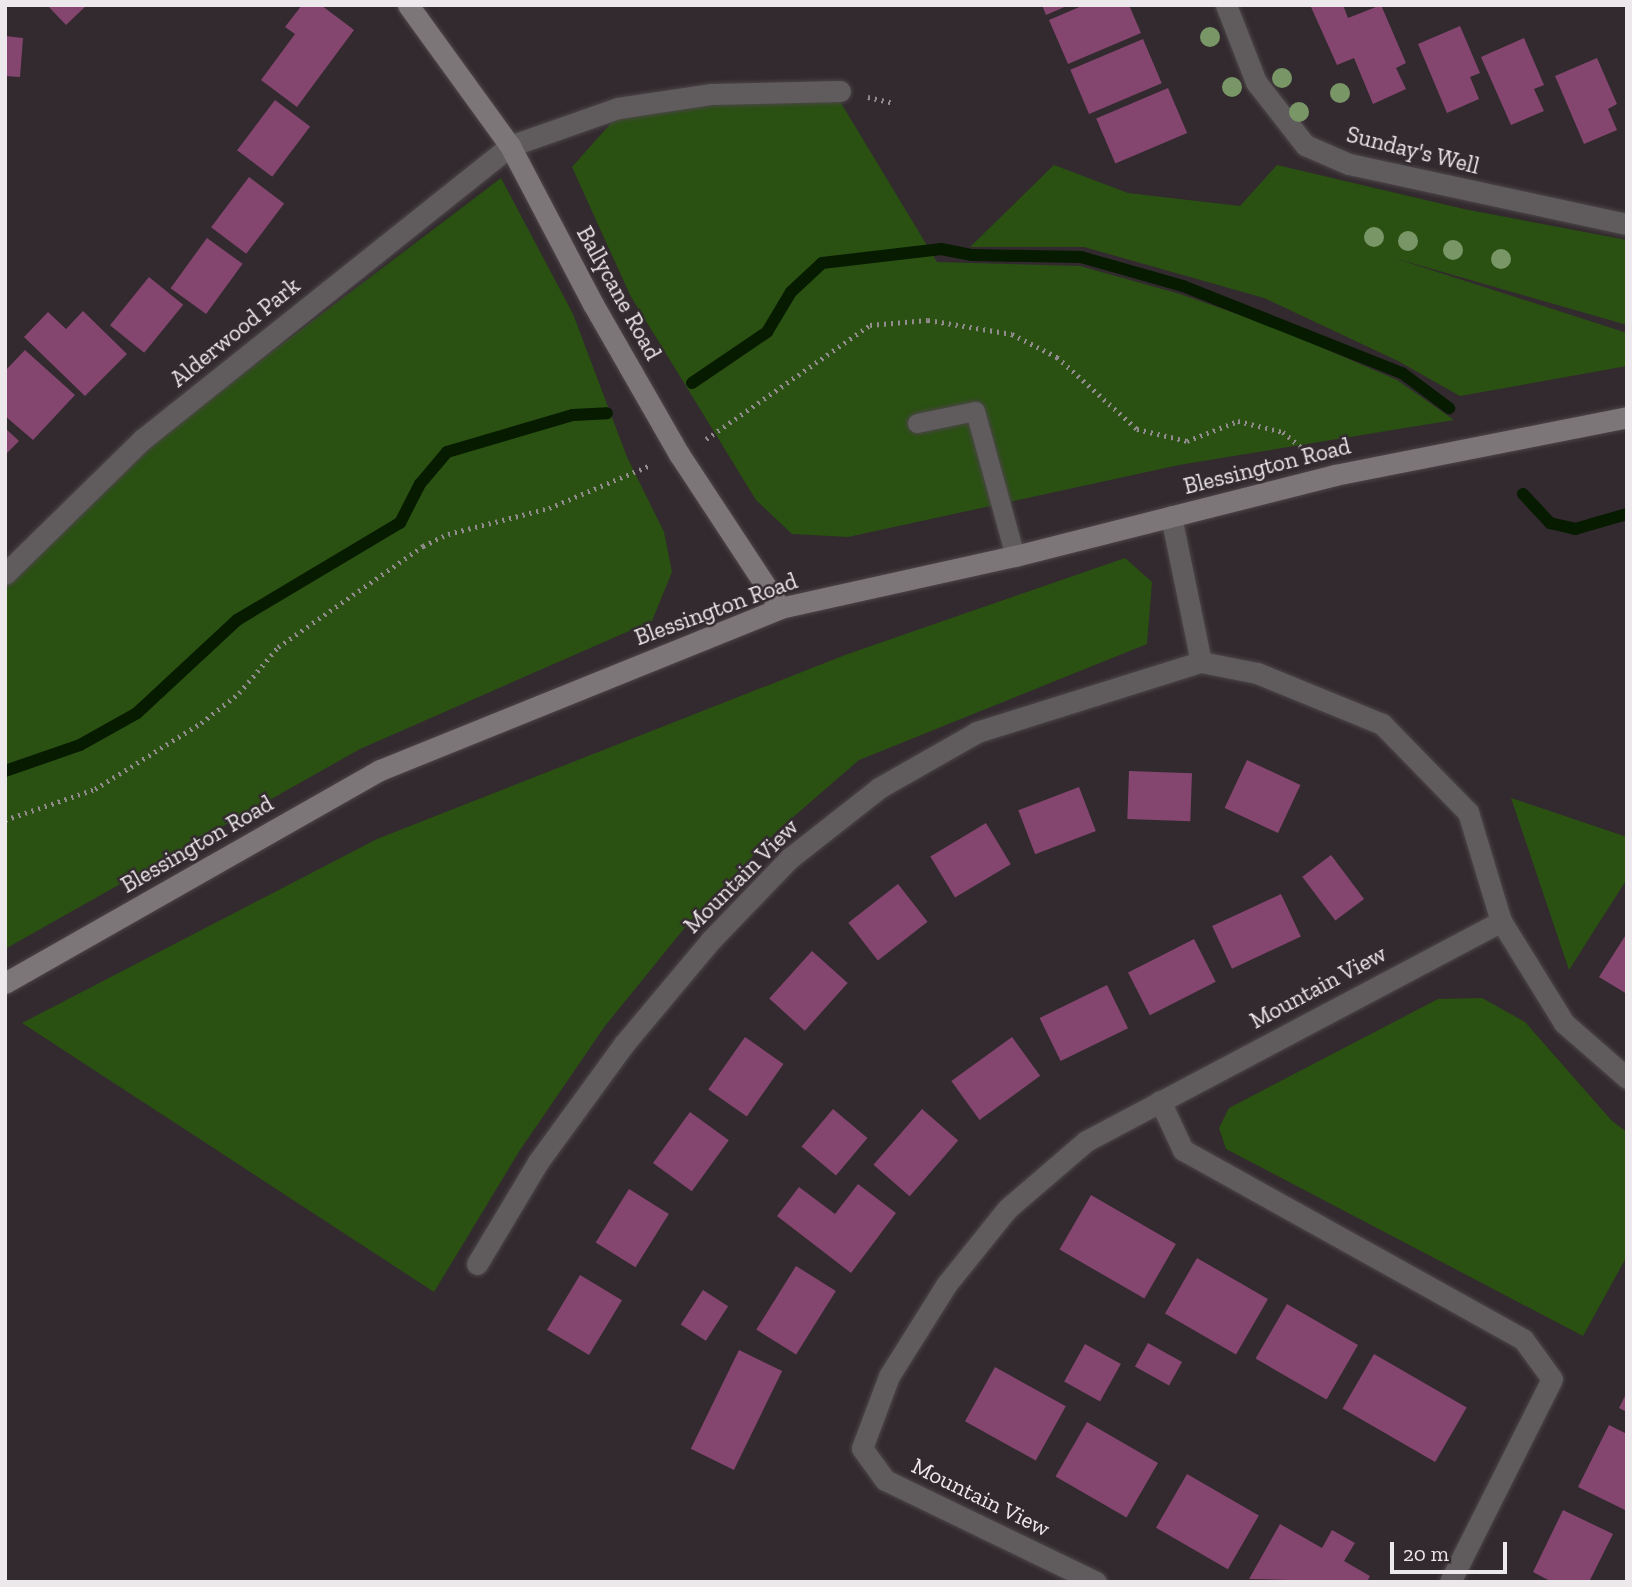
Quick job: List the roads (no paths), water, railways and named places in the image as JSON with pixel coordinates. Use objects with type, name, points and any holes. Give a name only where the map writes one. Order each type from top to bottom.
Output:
[{"type":"main road","name":"Ballycane Road","points":[[408,5],[510,146],[593,304],[679,454],[780,608]]},
{"type":"main road","name":"Blessington Road","points":[[5,983],[380,770],[780,608],[1015,556],[1335,475],[1627,417]]},
{"type":"street","name":"Sunday's Well","points":[[1226,5],[1256,82],[1305,145],[1349,164],[1627,224]]},
{"type":"street","name":"Alderwood Park","points":[[5,574],[143,439],[510,146],[618,108],[712,94],[840,91]]},
{"type":"street","points":[[1171,516],[1201,662]]},
{"type":"street","name":"Mountain View","points":[[477,1264],[538,1163],[624,1044],[710,940],[790,858],[879,788],[977,732],[1201,662],[1257,673],[1382,724],[1468,813],[1501,921],[1564,1023],[1627,1078]]},
{"type":"street","name":"Mountain View","points":[[1096,1582],[886,1480],[862,1448],[889,1376],[946,1285],[1007,1209],[1086,1141],[1501,921]]},
{"type":"street","points":[[1160,1101],[1183,1150],[1523,1339],[1552,1379],[1450,1582]]},
{"type":"lane","points":[[917,423],[975,411],[1015,556]]},
{"type":"waterway","points":[[692,383],[767,332],[791,292],[822,263],[941,249],[972,255],[1081,257],[1183,286],[1402,373],[1449,408]]},
{"type":"waterway","points":[[5,771],[80,745],[137,713],[237,620],[400,523],[420,484],[447,452],[573,415],[607,413]]},
{"type":"waterway","points":[[1523,494],[1550,523],[1575,529],[1627,514]]}]
